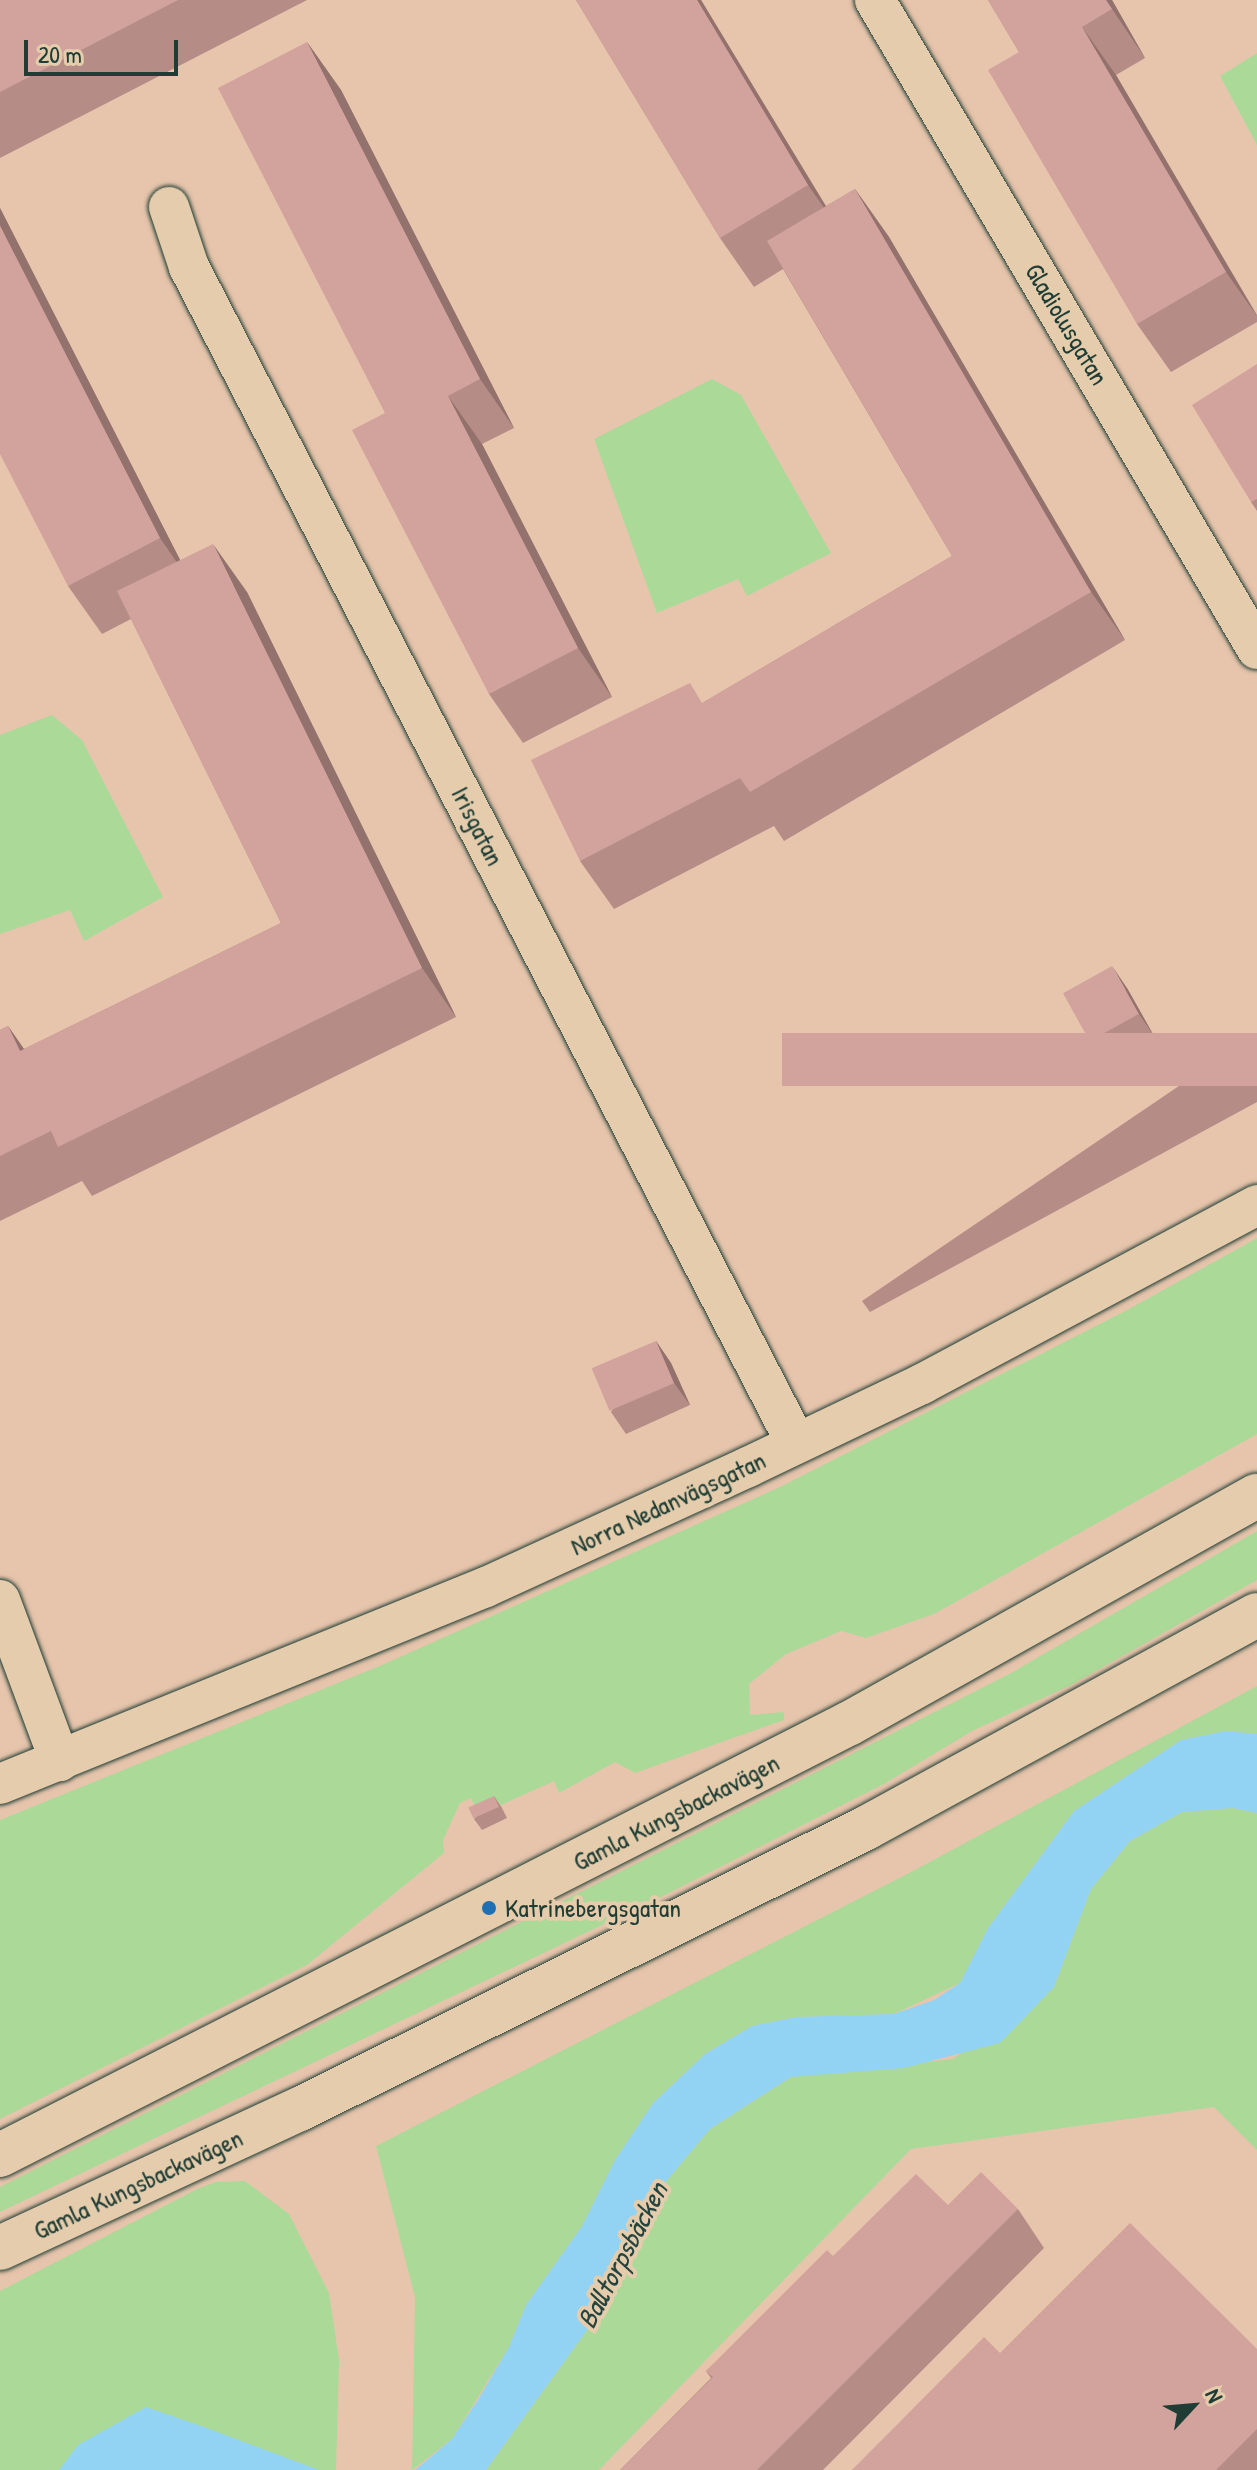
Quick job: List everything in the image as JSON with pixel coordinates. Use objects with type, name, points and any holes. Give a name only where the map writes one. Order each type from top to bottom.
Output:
[{"type":"main road","name":"Gamla Kungsbackavägen","points":[[0,2155],[863,1716],[1257,1496]]},
{"type":"main road","name":"Gamla Kungsbackavägen","points":[[0,2248],[300,2109],[866,1828],[1257,1615]]},
{"type":"street","name":"Gladiolusgatan","points":[[875,0],[1257,649]]},
{"type":"street","name":"Irisgatan","points":[[169,207],[189,267],[796,1443]]},
{"type":"street","name":"Norra Nedanvägsgatan","points":[[0,1784],[486,1587],[922,1384],[1257,1205]]},
{"type":"street","points":[[0,1600],[60,1761]]},
{"type":"green space","points":[[1257,53],[1257,145],[1220,76]]},
{"type":"green space","points":[[712,379],[741,395],[831,553],[747,596],[738,579],[657,613],[594,439]]},
{"type":"green space","points":[[52,715],[82,740],[163,897],[84,941],[70,910],[0,934],[0,735]]},
{"type":"green space","points":[[1257,1238],[1257,1434],[934,1614],[866,1638],[841,1631],[786,1654],[749,1684],[750,1715],[784,1712],[784,1720],[635,1773],[615,1762],[559,1793],[554,1781],[479,1815],[471,1798],[460,1803],[443,1840],[444,1853],[307,1965],[0,2119],[0,1820],[382,1665],[780,1487],[1129,1309]]},
{"type":"green space","points":[[1257,1531],[1257,1580],[1071,1685],[972,1731],[884,1784],[663,1896],[0,2212],[0,2187],[1011,1673]]},
{"type":"green space","points":[[1257,1686],[1257,1734],[1226,1731],[1181,1740],[1074,1811],[988,1928],[960,1983],[894,2014],[796,2017],[752,2026],[705,2054],[653,2103],[615,2160],[582,2226],[526,2305],[509,2347],[452,2439],[412,2470],[415,2297],[376,2146],[911,1872]]},
{"type":"green space","points":[[1233,1808],[1257,1813],[1257,2150],[1214,2107],[911,2149],[599,2470],[486,2470],[590,2326],[653,2197],[710,2129],[791,2077],[953,2059],[1054,1987],[1091,1889],[1130,1841],[1182,1812]]},
{"type":"green space","points":[[245,2181],[289,2214],[329,2293],[339,2360],[336,2470],[0,2470],[0,2291],[197,2189],[216,2182]]},
{"type":"water","name":"Balltorpsbäcken","points":[[1226,1731],[1257,1734],[1257,1813],[1233,1808],[1182,1812],[1130,1841],[1091,1889],[1054,1987],[1000,2043],[904,2068],[791,2077],[710,2129],[653,2197],[590,2326],[486,2470],[415,2470],[452,2439],[479,2398],[509,2347],[526,2305],[582,2226],[615,2160],[653,2103],[705,2054],[752,2026],[796,2017],[894,2014],[934,2000],[960,1983],[988,1928],[1074,1811],[1181,1740]]},
{"type":"water","points":[[146,2407],[319,2470],[59,2470],[78,2445]]},
{"type":"building","points":[[0,0],[178,0],[0,92]]},
{"type":"building","points":[[576,0],[697,0],[808,185],[720,238]]},
{"type":"building","points":[[988,0],[1106,0],[1112,9],[1082,27],[1226,272],[1137,324],[988,70],[1019,52]]},
{"type":"building","points":[[307,42],[480,379],[448,396],[578,648],[489,694],[352,430],[385,413],[218,88]]},
{"type":"building","points":[[855,189],[1091,592],[750,792],[740,778],[580,861],[531,760],[690,683],[702,703],[952,556],[767,241]]},
{"type":"building","points":[[0,226],[160,538],[68,586],[0,454]]},
{"type":"building","points":[[1257,364],[1257,499],[1251,502],[1192,405]]},
{"type":"building","points":[[213,544],[422,968],[58,1147],[51,1131],[0,1156],[0,1030],[8,1026],[20,1051],[281,923],[117,591]]},
{"type":"building","points":[[1112,966],[1139,1014],[1090,1041],[1063,993]]},
{"type":"building","points":[[782,1033],[1257,1033],[1257,1086],[782,1086]]},
{"type":"building","points":[[656,1341],[674,1383],[610,1411],[592,1368]]},
{"type":"building","points":[[494,1796],[499,1807],[473,1818],[468,1807]]},
{"type":"building","points":[[981,2172],[1018,2209],[757,2470],[620,2470],[713,2377],[706,2371],[827,2250],[833,2256],[916,2174],[948,2205]]},
{"type":"building","points":[[1130,2223],[1257,2349],[1257,2429],[1216,2470],[852,2470],[984,2337],[1000,2353]]},
{"type":"place","name":"Katrinebergsgatan","points":[[489,1908]]}]
